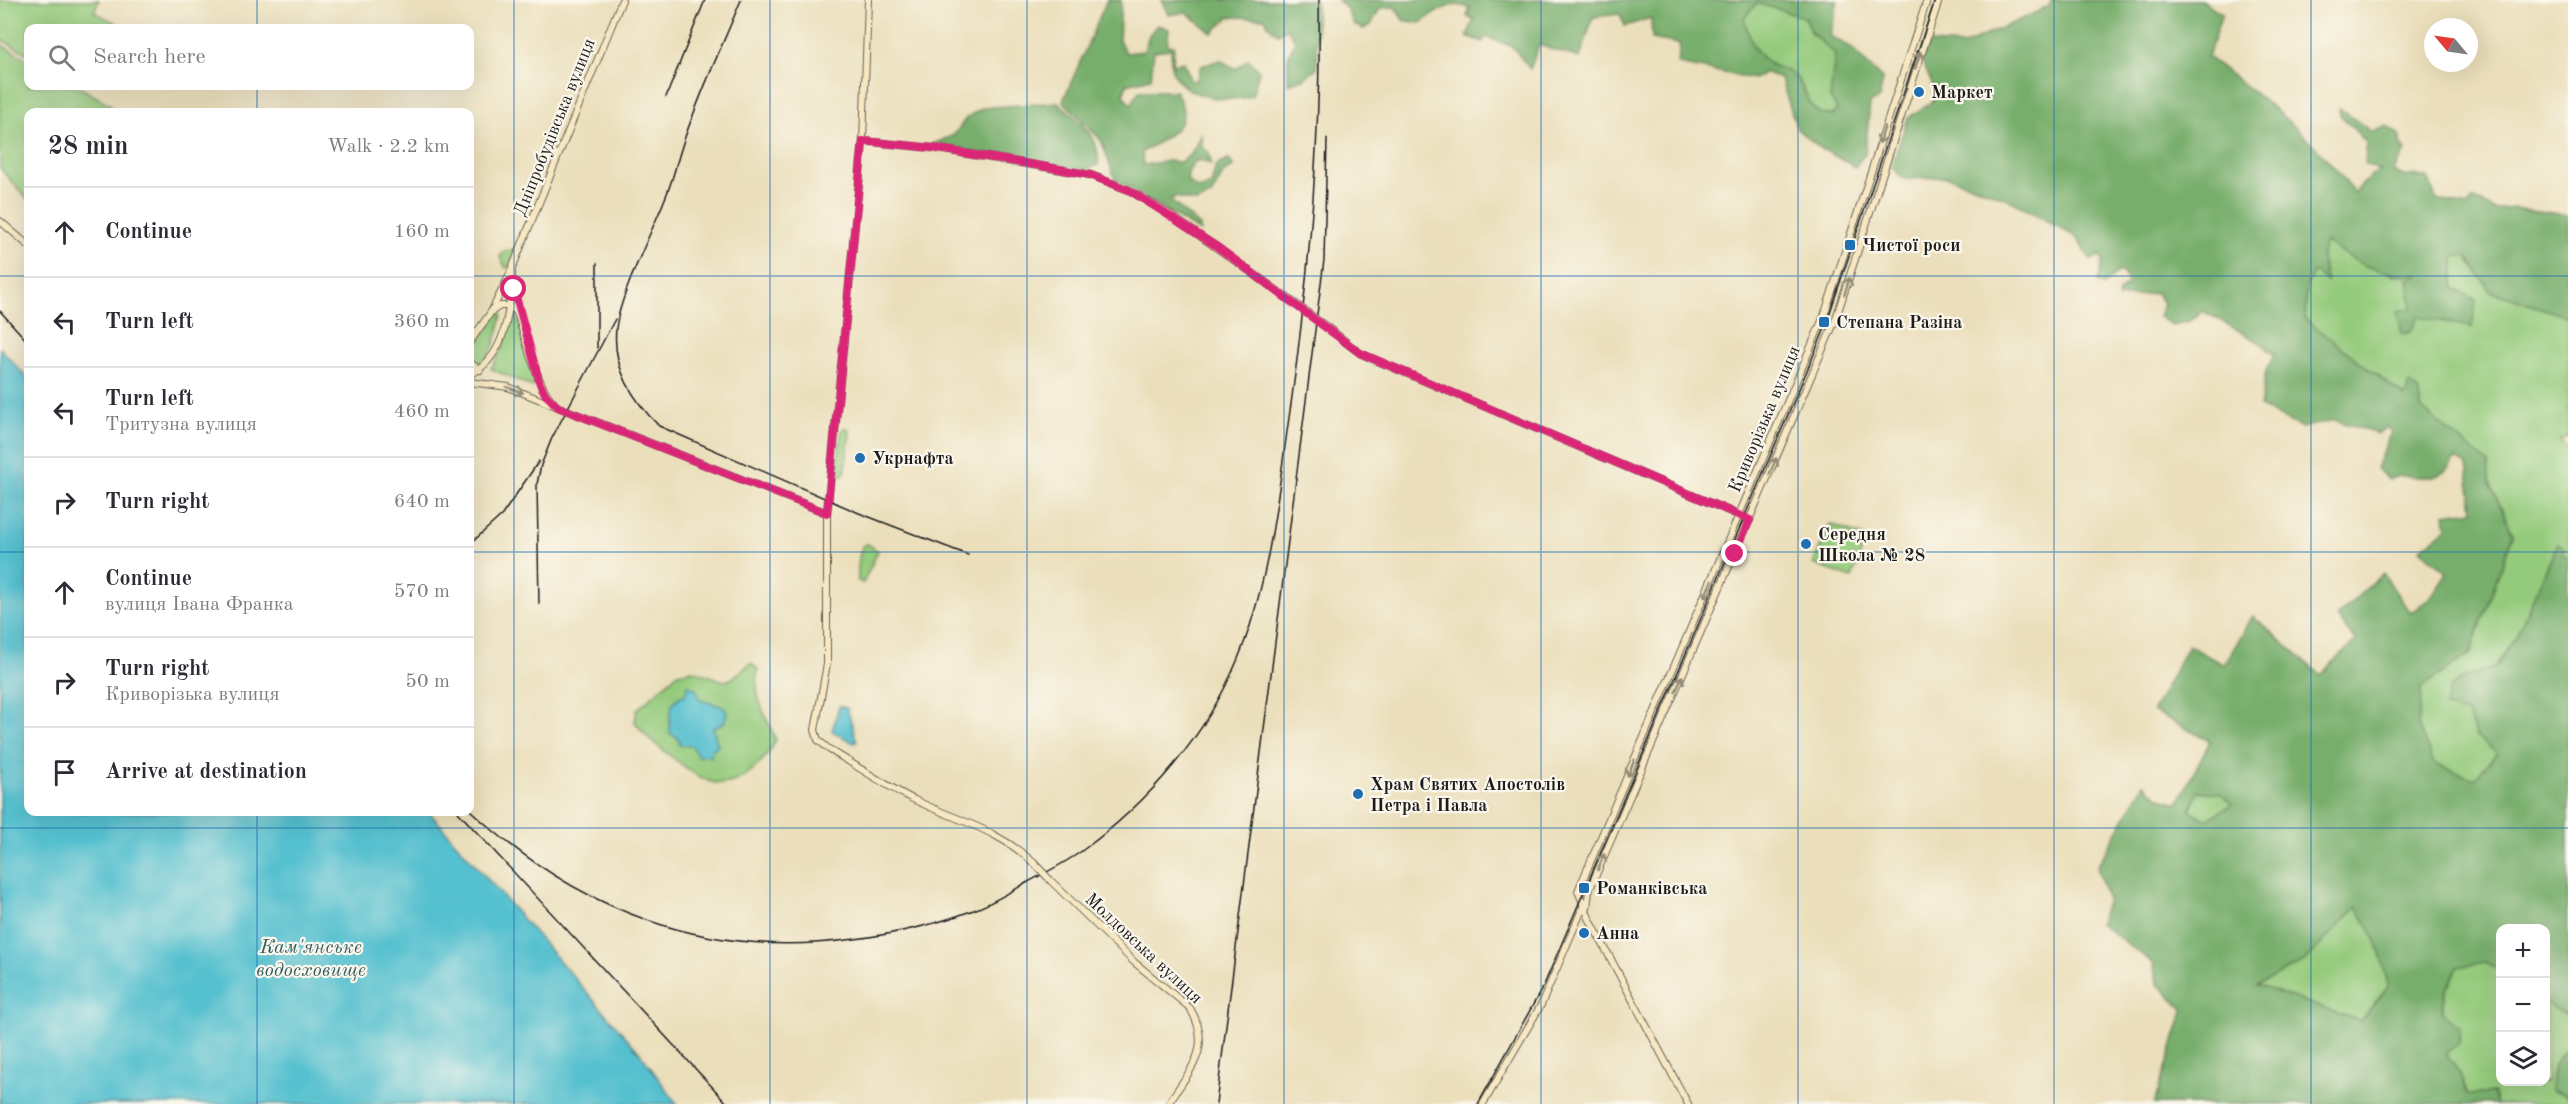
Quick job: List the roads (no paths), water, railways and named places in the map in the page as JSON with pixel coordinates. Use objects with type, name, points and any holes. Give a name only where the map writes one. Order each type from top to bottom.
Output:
[{"type":"main road","name":"Дніпробудівська вулиця","points":[[513,266],[622,0]]},
{"type":"main road","points":[[474,383],[508,387],[827,513],[863,141],[868,0]]},
{"type":"main road","name":"Криворізька вулиця","points":[[1589,918],[1579,895],[1580,886],[1824,316],[1927,0]]},
{"type":"main road","name":"Криворізька вулиця","points":[[1483,1104],[1541,1005],[1835,321],[1939,0]]},
{"type":"main road","points":[[863,141],[933,148],[1090,175],[1129,190],[1169,214],[1289,299],[1360,353],[1750,520]]},
{"type":"main road","points":[[0,221],[24,242]]},
{"type":"main road","points":[[474,373],[494,356],[509,306],[513,266]]},
{"type":"main road","points":[[474,336],[490,312],[513,266]]},
{"type":"main road","points":[[512,277],[520,316],[540,384],[546,395],[558,407]]},
{"type":"main road","points":[[490,312],[500,306],[509,306],[520,316]]},
{"type":"main road","points":[[474,366],[480,370]]},
{"type":"main road","name":"Молдовська вулиця","points":[[827,513],[827,664],[815,730],[818,740],[830,750],[914,800],[954,819],[989,830],[1014,845],[1134,962],[1190,1008],[1202,1032],[1202,1044],[1168,1104]]},
{"type":"main road","name":"Криворізька вулиця","points":[[1587,899],[1589,918]]},
{"type":"main road","points":[[1589,918],[1688,1104]]},
{"type":"water","name":"Кам'янське водосховище","points":[[0,348],[24,375],[24,816],[433,816],[640,1053],[677,1104],[0,1104]]},
{"type":"water","points":[[688,685],[696,689],[700,700],[724,707],[727,713],[724,723],[713,728],[718,746],[712,749],[711,757],[706,755],[698,757],[692,746],[680,745],[678,738],[670,733],[671,709],[676,699],[685,695]]},
{"type":"water","points":[[839,706],[847,708],[857,742],[854,743],[832,731]]},
{"type":"tram line","points":[[1478,1104],[1544,985],[1823,333],[1935,0]]},
{"type":"railway","points":[[666,97],[705,0]]},
{"type":"railway","points":[[741,0],[697,105],[667,193],[623,300],[616,329],[621,370],[641,406],[659,426],[859,513],[968,555]]},
{"type":"railway","points":[[474,813],[511,845],[555,876],[600,901],[648,920],[697,934],[748,942],[800,944],[899,932],[943,921],[978,908],[1070,859],[1130,811],[1173,766],[1209,716],[1224,689],[1249,630],[1266,567],[1291,404],[1309,253],[1318,102],[1319,0]]},
{"type":"railway","points":[[1216,1104],[1324,260],[1327,139]]},
{"type":"railway","points":[[597,263],[597,348]]},
{"type":"railway","points":[[0,311],[24,338]]},
{"type":"railway","points":[[539,604],[537,484],[541,465],[552,438],[615,319]]},
{"type":"railway","points":[[474,540],[502,515],[539,461]]},
{"type":"railway","points":[[462,816],[728,1104]]},
{"type":"place","name":"Маркет","points":[[1919,92]]},
{"type":"place","name":"Чистої роси","points":[[1850,245]]},
{"type":"place","name":"Степана Разіна","points":[[1824,322]]},
{"type":"place","name":"Укрнафта","points":[[860,458]]},
{"type":"place","name":"Середня Школа № 28","points":[[1806,544]]},
{"type":"place","name":"Храм Святих Апостолів Петра і Павла","points":[[1358,794]]},
{"type":"place","name":"Романківська","points":[[1584,888]]},
{"type":"place","name":"Анна","points":[[1584,933]]}]
